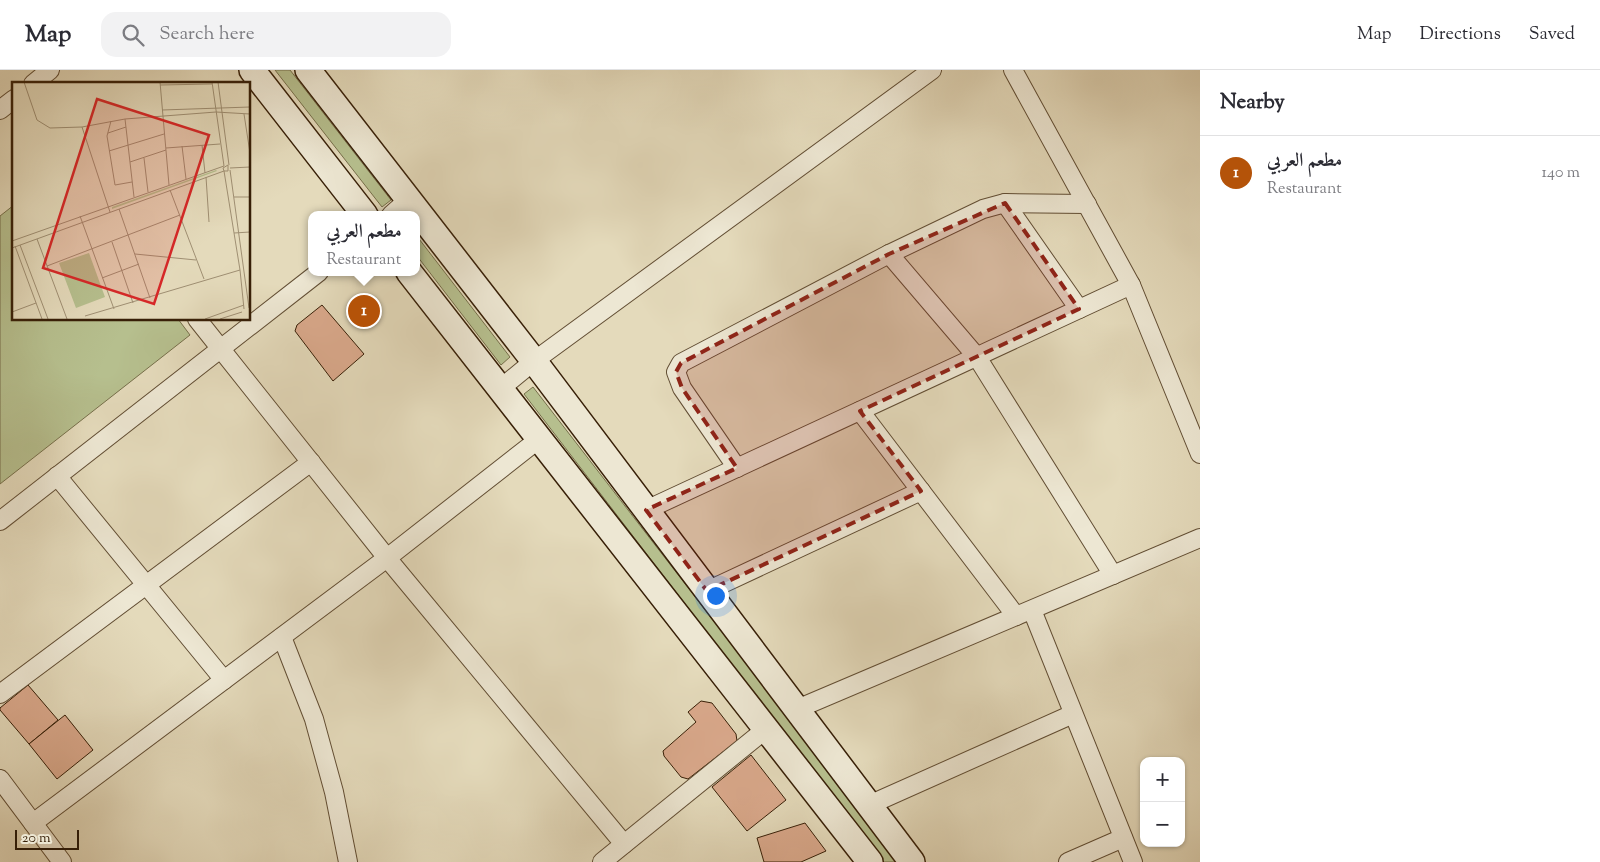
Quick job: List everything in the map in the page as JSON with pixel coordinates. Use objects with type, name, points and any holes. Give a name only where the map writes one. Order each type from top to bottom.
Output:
[{"type":"main road","points":[[252,70],[362,211]]},
{"type":"main road","points":[[308,70],[400,207]]},
{"type":"main road","points":[[420,230],[534,361],[912,862]]},
{"type":"main road","points":[[413,276],[870,862]]},
{"type":"street","points":[[35,82],[50,70]]},
{"type":"street","points":[[500,389],[534,361],[932,70]]},
{"type":"street","points":[[1013,70],[1131,285],[1200,454]]},
{"type":"street","points":[[0,110],[12,101]]},
{"type":"street","points":[[737,468],[682,388],[676,372],[681,363],[889,254],[983,209],[1005,203],[1087,204]]},
{"type":"street","points":[[1005,203],[1080,309]]},
{"type":"street","points":[[889,254],[977,357],[1113,575]]},
{"type":"street","points":[[0,521],[314,276]]},
{"type":"street","points":[[646,510],[1131,285]]},
{"type":"street","points":[[198,320],[387,558],[624,844]]},
{"type":"street","points":[[860,410],[921,491],[1024,613],[1073,714],[1133,862]]},
{"type":"street","points":[[33,823],[387,558],[539,439]]},
{"type":"street","points":[[0,694],[311,462]]},
{"type":"street","points":[[57,476],[224,680]]},
{"type":"street","points":[[707,591],[921,491]]},
{"type":"street","points":[[797,709],[1200,538]]},
{"type":"street","points":[[282,637],[314,719],[334,792],[348,862]]},
{"type":"street","points":[[869,805],[1073,714]]},
{"type":"street","points":[[602,862],[766,729]]},
{"type":"street","points":[[0,779],[62,862]]},
{"type":"street","points":[[1068,862],[1123,838]]},
{"type":"highlighted area","points":[[1005,203],[1079,309],[860,411],[921,491],[707,591],[646,510],[737,468],[682,388],[676,372],[681,363],[889,254]]},
{"type":"green space","points":[[275,70],[290,70],[391,200],[382,207]]},
{"type":"green space","points":[[12,207],[12,320],[179,320],[190,335],[0,484],[0,216]]},
{"type":"green space","points":[[420,240],[510,357],[501,365],[420,260]]},
{"type":"green space","points":[[533,387],[900,862],[883,862],[524,394]]},
{"type":"building","points":[[322,305],[364,354],[333,381],[295,331],[297,325]]},
{"type":"building","points":[[28,685],[58,720],[29,744],[0,710]]},
{"type":"building","points":[[701,701],[712,703],[736,734],[737,741],[688,779],[681,777],[664,756],[663,751],[696,722],[688,712]]},
{"type":"building","points":[[65,715],[93,750],[57,779],[29,744]]},
{"type":"building","points":[[751,755],[786,800],[747,831],[712,787]]},
{"type":"building","points":[[805,823],[826,851],[801,862],[764,862],[757,838]]},
{"type":"place","name":"مطعم العربي","points":[[364,311]]}]
